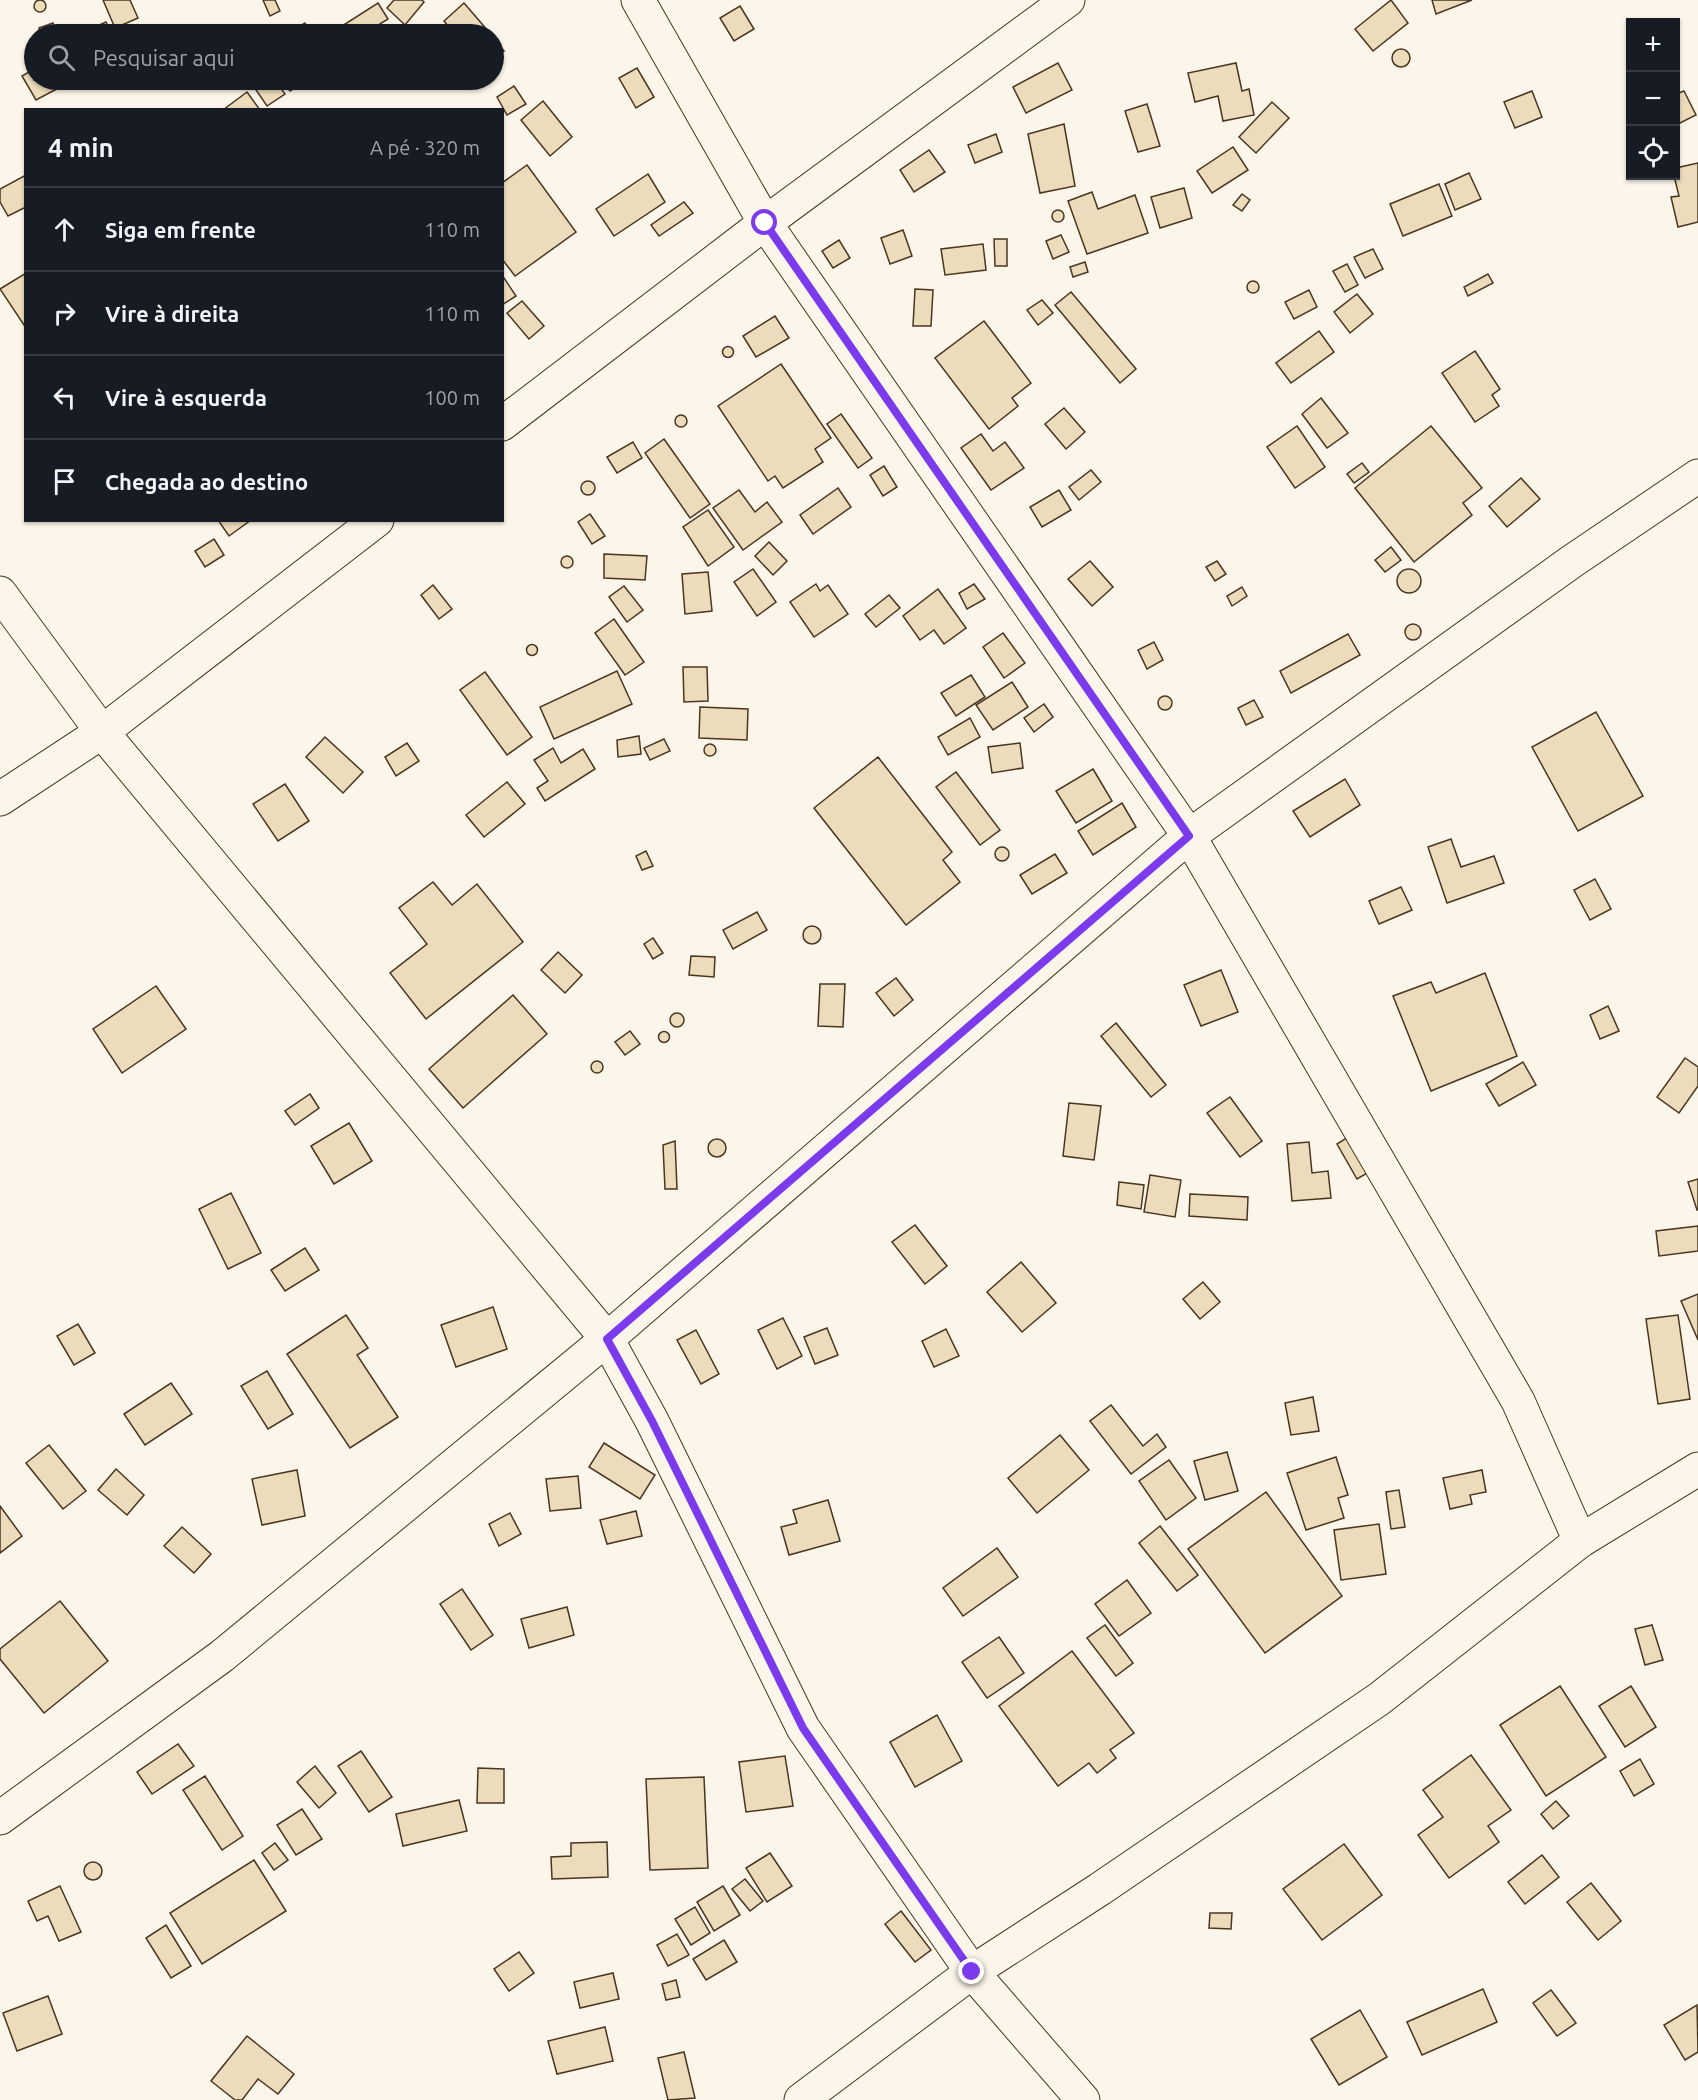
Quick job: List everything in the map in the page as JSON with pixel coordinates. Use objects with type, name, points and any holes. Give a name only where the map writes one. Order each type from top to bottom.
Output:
[{"type":"street","points":[[638,0],[765,223],[1189,836],[1518,1401],[1580,1541]]},
{"type":"street","points":[[504,422],[765,223],[1068,0]]},
{"type":"street","points":[[0,1818],[222,1656],[607,1339],[1189,836],[1562,568],[1698,476]]},
{"type":"street","points":[[0,799],[102,732],[374,522]]},
{"type":"street","points":[[0,592],[102,732],[607,1339],[652,1421],[803,1728],[972,1972],[1083,2100]]},
{"type":"street","points":[[801,2100],[972,1972],[1100,1889],[1379,1699],[1580,1541],[1698,1469]]},
{"type":"building","points":[[42,0],[46,6],[42,12],[38,12],[34,4]]},
{"type":"building","points":[[103,0],[130,0],[138,18],[124,24],[113,24]]},
{"type":"building","points":[[263,0],[275,0],[280,11],[270,16]]},
{"type":"building","points":[[394,0],[422,0],[424,2],[406,24],[387,8]]},
{"type":"building","points":[[1391,0],[1408,23],[1373,51],[1355,29]]},
{"type":"building","points":[[1432,0],[1472,0],[1436,14]]},
{"type":"building","points":[[378,3],[388,19],[380,24],[345,24]]},
{"type":"building","points":[[464,3],[482,24],[447,24],[444,21]]},
{"type":"building","points":[[740,6],[754,29],[734,41],[720,18]]},
{"type":"building","points":[[1401,49],[1407,52],[1410,58],[1407,64],[1401,67],[1395,64],[1392,58],[1395,52]]},
{"type":"building","points":[[1058,63],[1072,90],[1026,113],[1013,87]]},
{"type":"building","points":[[1236,63],[1242,91],[1249,89],[1254,115],[1223,121],[1218,96],[1195,102],[1188,73]]},
{"type":"building","points":[[637,68],[654,97],[636,108],[619,78]]},
{"type":"building","points":[[514,86],[526,104],[507,115],[497,97]]},
{"type":"building","points":[[30,90],[55,90],[36,100]]},
{"type":"building","points":[[256,90],[282,90],[285,94],[267,106]]},
{"type":"building","points":[[1532,91],[1542,117],[1515,128],[1504,102]]},
{"type":"building","points":[[1684,91],[1696,115],[1680,123],[1680,92]]},
{"type":"building","points":[[247,92],[259,108],[226,108]]},
{"type":"building","points":[[543,101],[572,137],[550,156],[521,120]]},
{"type":"building","points":[[1272,102],[1289,118],[1256,153],[1239,137]]},
{"type":"building","points":[[1147,104],[1160,146],[1138,152],[1125,111]]},
{"type":"building","points":[[1064,124],[1075,186],[1040,193],[1028,134]]},
{"type":"building","points":[[996,134],[1002,152],[975,163],[968,145]]},
{"type":"building","points":[[1233,147],[1248,170],[1212,193],[1197,171]]},
{"type":"building","points":[[929,150],[945,172],[914,192],[900,170]]},
{"type":"building","points":[[1698,163],[1698,222],[1678,227],[1671,197],[1679,196],[1675,180],[1680,180],[1680,167]]},
{"type":"building","points":[[527,165],[576,232],[515,276],[504,262],[504,182]]},
{"type":"building","points":[[1469,173],[1481,199],[1455,210],[1445,184]]},
{"type":"building","points":[[648,174],[665,202],[614,236],[596,209]]},
{"type":"building","points":[[24,176],[24,208],[8,216],[0,202],[0,189]]},
{"type":"building","points":[[1439,184],[1452,216],[1403,236],[1390,204]]},
{"type":"building","points":[[1184,188],[1192,218],[1160,228],[1151,197]]},
{"type":"building","points":[[1092,192],[1098,209],[1135,195],[1148,233],[1087,254],[1068,201]]},
{"type":"building","points":[[1242,194],[1250,200],[1242,211],[1233,205]]},
{"type":"building","points":[[684,202],[693,213],[659,236],[651,225]]},
{"type":"building","points":[[1060,210],[1064,216],[1060,222],[1056,222],[1052,214]]},
{"type":"building","points":[[903,230],[912,256],[890,264],[881,238]]},
{"type":"building","points":[[1061,235],[1069,252],[1053,259],[1046,241]]},
{"type":"building","points":[[994,239],[1007,239],[1007,266],[995,266]]},
{"type":"building","points":[[839,240],[850,258],[833,268],[822,251]]},
{"type":"building","points":[[983,244],[986,270],[945,275],[941,249]]},
{"type":"building","points":[[1373,249],[1383,269],[1365,278],[1354,257]]},
{"type":"building","points":[[1085,262],[1088,272],[1073,277],[1070,267]]},
{"type":"building","points":[[1347,264],[1358,285],[1345,292],[1333,271]]},
{"type":"building","points":[[24,274],[24,325],[0,289]]},
{"type":"building","points":[[1488,274],[1493,283],[1468,296],[1464,287]]},
{"type":"building","points":[[504,278],[516,296],[504,304]]},
{"type":"building","points":[[1255,281],[1259,287],[1255,293],[1251,293],[1247,285]]},
{"type":"building","points":[[915,289],[933,290],[931,326],[913,326]]},
{"type":"building","points":[[1309,290],[1317,307],[1294,319],[1285,302]]},
{"type":"building","points":[[1071,292],[1136,369],[1120,383],[1055,305]]},
{"type":"building","points":[[1357,294],[1373,314],[1350,333],[1334,312]]},
{"type":"building","points":[[1042,300],[1053,313],[1038,325],[1027,310]]},
{"type":"building","points":[[522,301],[544,326],[529,339],[507,313]]},
{"type":"building","points":[[775,316],[789,338],[756,357],[743,336]]},
{"type":"building","points":[[984,321],[1031,383],[1012,398],[1018,406],[989,429],[935,358]]},
{"type":"building","points":[[1319,331],[1334,352],[1291,383],[1276,363]]},
{"type":"building","points":[[728,347],[732,348],[732,356],[728,357],[724,356],[723,352],[724,348]]},
{"type":"building","points":[[1475,351],[1500,389],[1492,395],[1499,406],[1475,422],[1442,373]]},
{"type":"building","points":[[781,364],[831,438],[815,449],[823,462],[783,488],[775,476],[768,481],[718,406]]},
{"type":"building","points":[[1321,398],[1348,433],[1327,448],[1302,414]]},
{"type":"building","points":[[1064,408],[1085,432],[1066,449],[1045,424]]},
{"type":"building","points":[[841,414],[872,458],[858,468],[827,424]]},
{"type":"building","points":[[683,415],[686,416],[686,426],[679,427],[676,426],[675,419],[676,416]]},
{"type":"building","points":[[1297,426],[1325,467],[1295,488],[1267,447]]},
{"type":"building","points":[[1431,426],[1482,488],[1463,503],[1472,515],[1414,562],[1355,488]]},
{"type":"building","points":[[981,434],[993,451],[1005,442],[1024,468],[991,490],[961,448]]},
{"type":"building","points":[[664,439],[710,504],[690,518],[645,453]]},
{"type":"building","points":[[633,442],[642,458],[617,473],[607,457]]},
{"type":"building","points":[[1362,463],[1369,472],[1354,483],[1347,474]]},
{"type":"building","points":[[884,466],[897,487],[883,496],[870,475]]},
{"type":"building","points":[[1091,470],[1101,482],[1079,500],[1069,487]]},
{"type":"building","points":[[1521,478],[1540,499],[1507,527],[1489,506]]},
{"type":"building","points":[[585,481],[591,481],[595,488],[591,495],[585,495],[581,491],[581,485]]},
{"type":"building","points":[[838,488],[851,507],[813,534],[800,515]]},
{"type":"building","points":[[739,490],[755,512],[767,502],[782,522],[743,550],[713,508]]},
{"type":"building","points":[[1059,490],[1071,510],[1042,527],[1030,507]]},
{"type":"building","points":[[708,510],[734,547],[708,566],[683,527]]},
{"type":"building","points":[[590,514],[605,536],[592,544],[578,522]]},
{"type":"building","points":[[219,522],[248,522],[229,536]]},
{"type":"building","points":[[214,539],[224,555],[205,567],[195,551]]},
{"type":"building","points":[[769,542],[787,561],[773,575],[755,556]]},
{"type":"building","points":[[1391,547],[1401,560],[1385,572],[1375,560]]},
{"type":"building","points":[[604,554],[647,556],[645,580],[604,578]]},
{"type":"building","points":[[567,556],[573,562],[567,568],[561,562]]},
{"type":"building","points":[[1090,561],[1113,587],[1092,606],[1068,579]]},
{"type":"building","points":[[1217,561],[1226,574],[1215,581],[1206,567]]},
{"type":"building","points":[[753,569],[776,602],[757,616],[734,582]]},
{"type":"building","points":[[1409,569],[1414,570],[1420,576],[1420,586],[1414,592],[1409,593],[1404,592],[1398,586],[1397,581],[1398,576],[1404,570]]},
{"type":"building","points":[[708,572],[712,611],[685,614],[682,574]]},
{"type":"building","points":[[816,584],[820,591],[828,585],[848,614],[814,637],[790,602]]},
{"type":"building","points":[[974,584],[985,599],[967,609],[959,593]]},
{"type":"building","points":[[433,585],[452,609],[439,619],[421,595]]},
{"type":"building","points":[[624,586],[643,610],[627,622],[609,597]]},
{"type":"building","points":[[1242,587],[1247,596],[1232,606],[1227,596]]},
{"type":"building","points":[[938,589],[966,628],[944,644],[934,630],[920,640],[903,616]]},
{"type":"building","points":[[889,595],[900,608],[876,627],[865,614]]},
{"type":"building","points":[[614,619],[644,662],[625,675],[595,633]]},
{"type":"building","points":[[1410,624],[1416,624],[1421,632],[1419,638],[1410,640],[1405,635],[1405,629]]},
{"type":"building","points":[[1003,633],[1025,663],[1004,678],[983,647]]},
{"type":"building","points":[[1348,634],[1360,655],[1291,693],[1280,671]]},
{"type":"building","points":[[1154,642],[1163,660],[1147,669],[1138,650]]},
{"type":"building","points":[[532,645],[536,646],[536,654],[532,655],[528,654],[527,650],[528,646]]},
{"type":"building","points":[[683,667],[707,667],[708,701],[684,702]]},
{"type":"building","points":[[617,671],[632,704],[554,739],[540,707]]},
{"type":"building","points":[[485,672],[532,737],[507,755],[460,690]]},
{"type":"building","points":[[971,675],[985,697],[956,716],[941,693]]},
{"type":"building","points":[[1012,682],[1028,707],[993,730],[976,705]]},
{"type":"building","points":[[1165,696],[1170,698],[1172,703],[1170,708],[1165,710],[1160,708],[1158,703],[1160,698]]},
{"type":"building","points":[[1254,700],[1263,717],[1246,725],[1238,708]]},
{"type":"building","points":[[1044,704],[1053,717],[1034,732],[1024,718]]},
{"type":"building","points":[[700,707],[748,709],[747,740],[699,738]]},
{"type":"building","points":[[1596,712],[1643,796],[1578,831],[1532,747]]},
{"type":"building","points":[[970,718],[980,737],[948,755],[938,737]]},
{"type":"building","points":[[639,736],[641,754],[618,757],[617,740]]},
{"type":"building","points":[[325,737],[363,772],[343,793],[306,757]]},
{"type":"building","points":[[664,739],[670,751],[650,760],[644,748]]},
{"type":"building","points":[[407,743],[419,761],[396,776],[385,757]]},
{"type":"building","points":[[1020,743],[1023,768],[992,773],[988,747]]},
{"type":"building","points":[[712,744],[715,745],[715,755],[708,756],[705,755],[704,748],[705,745]]},
{"type":"building","points":[[553,748],[561,763],[583,749],[595,769],[545,801],[537,788],[548,781],[534,760]]},
{"type":"building","points":[[878,757],[952,852],[943,860],[960,882],[906,925],[814,808]]},
{"type":"building","points":[[1093,769],[1112,801],[1076,823],[1056,791]]},
{"type":"building","points":[[956,772],[1000,830],[980,845],[936,787]]},
{"type":"building","points":[[1345,779],[1360,805],[1310,837],[1293,811]]},
{"type":"building","points":[[507,782],[525,804],[484,837],[466,815]]},
{"type":"building","points":[[285,784],[309,821],[278,841],[253,804]]},
{"type":"building","points":[[1122,803],[1136,827],[1093,855],[1078,831]]},
{"type":"building","points":[[1451,839],[1461,867],[1494,856],[1504,883],[1447,903],[1428,847]]},
{"type":"building","points":[[1002,847],[1007,849],[1009,854],[1007,859],[1002,861],[997,859],[995,854],[997,849]]},
{"type":"building","points":[[646,851],[653,866],[642,870],[636,856]]},
{"type":"building","points":[[1055,854],[1067,873],[1032,894],[1020,875]]},
{"type":"building","points":[[1595,879],[1611,909],[1590,920],[1574,890]]},
{"type":"building","points":[[433,882],[452,905],[477,884],[523,942],[426,1019],[390,973],[427,944],[399,908]]},
{"type":"building","points":[[1401,887],[1412,910],[1379,924],[1369,901]]},
{"type":"building","points":[[757,912],[767,930],[733,949],[723,930]]},
{"type":"building","points":[[812,926],[818,929],[821,935],[818,941],[812,944],[806,941],[803,935],[806,929]]},
{"type":"building","points":[[653,938],[663,953],[653,959],[644,944]]},
{"type":"building","points":[[558,952],[582,975],[565,993],[541,970]]},
{"type":"building","points":[[691,956],[715,957],[714,977],[689,975]]},
{"type":"building","points":[[1221,970],[1238,1012],[1201,1026],[1184,985]]},
{"type":"building","points":[[1485,973],[1517,1056],[1431,1091],[1393,996],[1431,982],[1436,993]]},
{"type":"building","points":[[896,978],[913,1000],[894,1016],[876,993]]},
{"type":"building","points":[[820,984],[845,984],[843,1027],[818,1026]]},
{"type":"building","points":[[156,986],[186,1029],[122,1073],[93,1029]]},
{"type":"building","points":[[513,995],[547,1034],[463,1108],[429,1069]]},
{"type":"building","points":[[1608,1006],[1619,1031],[1600,1039],[1590,1015]]},
{"type":"building","points":[[674,1013],[680,1013],[684,1020],[680,1027],[674,1027],[670,1023],[670,1017]]},
{"type":"building","points":[[1116,1023],[1166,1085],[1151,1097],[1101,1036]]},
{"type":"building","points":[[630,1031],[640,1044],[625,1055],[615,1042]]},
{"type":"building","points":[[664,1032],[668,1033],[668,1041],[664,1042],[660,1041],[659,1037],[660,1033]]},
{"type":"building","points":[[1685,1058],[1698,1067],[1698,1086],[1679,1113],[1657,1097]]},
{"type":"building","points":[[597,1061],[603,1067],[597,1073],[591,1067]]},
{"type":"building","points":[[1523,1062],[1536,1085],[1499,1106],[1486,1084]]},
{"type":"building","points":[[310,1094],[319,1108],[295,1125],[285,1111]]},
{"type":"building","points":[[1230,1097],[1262,1141],[1240,1157],[1207,1113]]},
{"type":"building","points":[[1069,1103],[1101,1106],[1094,1160],[1063,1156]]},
{"type":"building","points":[[349,1123],[372,1161],[334,1184],[311,1146]]},
{"type":"building","points":[[1356,1132],[1376,1168],[1357,1179],[1337,1144]]},
{"type":"building","points":[[717,1139],[723,1142],[726,1148],[723,1154],[717,1157],[711,1154],[708,1148],[711,1142]]},
{"type":"building","points":[[675,1141],[677,1189],[665,1189],[663,1145]]},
{"type":"building","points":[[1309,1142],[1312,1173],[1328,1171],[1331,1198],[1292,1201],[1287,1144]]},
{"type":"building","points":[[1150,1175],[1181,1180],[1175,1217],[1144,1212]]},
{"type":"building","points":[[1698,1179],[1698,1210],[1697,1210],[1688,1182]]},
{"type":"building","points":[[1119,1182],[1144,1185],[1141,1209],[1117,1205]]},
{"type":"building","points":[[231,1193],[261,1253],[228,1269],[199,1209]]},
{"type":"building","points":[[1190,1194],[1248,1197],[1247,1220],[1189,1216]]},
{"type":"building","points":[[915,1225],[947,1266],[925,1284],[892,1242]]},
{"type":"building","points":[[1698,1226],[1698,1251],[1659,1256],[1656,1231]]},
{"type":"building","points":[[305,1248],[319,1270],[285,1291],[271,1270]]},
{"type":"building","points":[[1021,1262],[1056,1303],[1022,1332],[987,1292]]},
{"type":"building","points":[[1203,1282],[1220,1302],[1200,1319],[1183,1299]]},
{"type":"building","points":[[1698,1294],[1698,1340],[1681,1301]]},
{"type":"building","points":[[493,1307],[507,1349],[456,1367],[441,1325]]},
{"type":"building","points":[[346,1315],[368,1348],[357,1355],[398,1417],[350,1448],[287,1354]]},
{"type":"building","points":[[1678,1315],[1690,1399],[1658,1404],[1646,1319]]},
{"type":"building","points":[[783,1318],[802,1356],[777,1369],[758,1330]]},
{"type":"building","points":[[78,1324],[95,1353],[74,1365],[57,1336]]},
{"type":"building","points":[[827,1328],[838,1355],[815,1364],[804,1337]]},
{"type":"building","points":[[946,1329],[959,1356],[934,1367],[922,1341]]},
{"type":"building","points":[[696,1330],[719,1374],[701,1384],[677,1340]]},
{"type":"building","points":[[267,1371],[293,1414],[268,1429],[241,1386]]},
{"type":"building","points":[[171,1383],[192,1414],[145,1445],[124,1414]]},
{"type":"building","points":[[1313,1397],[1319,1431],[1291,1435],[1285,1403]]},
{"type":"building","points":[[1111,1405],[1143,1446],[1157,1434],[1166,1447],[1131,1474],[1090,1421]]},
{"type":"building","points":[[1060,1435],[1089,1470],[1037,1513],[1008,1478]]},
{"type":"building","points":[[604,1443],[655,1475],[640,1499],[589,1467]]},
{"type":"building","points":[[49,1445],[86,1491],[63,1509],[26,1463]]},
{"type":"building","points":[[1227,1452],[1238,1491],[1205,1500],[1194,1461]]},
{"type":"building","points":[[1336,1457],[1348,1495],[1338,1498],[1344,1518],[1306,1530],[1287,1473]]},
{"type":"building","points":[[1169,1460],[1196,1498],[1166,1520],[1139,1481]]},
{"type":"building","points":[[116,1469],[144,1495],[127,1515],[98,1490]]},
{"type":"building","points":[[297,1470],[305,1516],[262,1525],[252,1479]]},
{"type":"building","points":[[1482,1470],[1486,1492],[1470,1495],[1472,1504],[1450,1509],[1443,1478]]},
{"type":"building","points":[[578,1476],[581,1508],[550,1511],[546,1479]]},
{"type":"building","points":[[1399,1490],[1405,1527],[1391,1529],[1386,1492]]},
{"type":"building","points":[[1266,1492],[1342,1596],[1265,1653],[1188,1549]]},
{"type":"building","points":[[828,1500],[840,1541],[789,1555],[781,1527],[797,1523],[793,1510]]},
{"type":"building","points":[[0,1506],[22,1536],[0,1553]]},
{"type":"building","points":[[636,1511],[642,1536],[607,1544],[600,1520]]},
{"type":"building","points":[[510,1513],[521,1534],[499,1546],[489,1524]]},
{"type":"building","points":[[1379,1524],[1386,1574],[1341,1580],[1334,1530]]},
{"type":"building","points":[[1160,1526],[1198,1575],[1177,1591],[1139,1543]]},
{"type":"building","points":[[182,1527],[211,1554],[194,1573],[164,1546]]},
{"type":"building","points":[[997,1548],[1018,1577],[963,1616],[943,1588]]},
{"type":"building","points":[[1127,1580],[1151,1613],[1119,1636],[1095,1604]]},
{"type":"building","points":[[462,1589],[493,1635],[471,1650],[440,1604]]},
{"type":"building","points":[[60,1601],[108,1661],[44,1713],[0,1659],[0,1649]]},
{"type":"building","points":[[567,1607],[574,1635],[529,1648],[521,1619]]},
{"type":"building","points":[[1105,1625],[1133,1663],[1116,1676],[1087,1638]]},
{"type":"building","points":[[1652,1625],[1663,1660],[1645,1665],[1635,1629]]},
{"type":"building","points":[[999,1637],[1024,1673],[987,1698],[962,1662]]},
{"type":"building","points":[[1072,1651],[1134,1733],[1110,1750],[1116,1758],[1097,1773],[1089,1763],[1058,1786],[999,1706]]},
{"type":"building","points":[[1560,1686],[1606,1757],[1546,1796],[1500,1725]]},
{"type":"building","points":[[1631,1686],[1656,1727],[1625,1747],[1599,1706]]},
{"type":"building","points":[[937,1715],[962,1761],[915,1787],[890,1742]]},
{"type":"building","points":[[178,1744],[194,1766],[152,1794],[137,1772]]},
{"type":"building","points":[[361,1751],[392,1797],[369,1812],[338,1766]]},
{"type":"building","points":[[1471,1755],[1511,1810],[1488,1826],[1499,1842],[1449,1878],[1418,1835],[1443,1817],[1423,1790]]},
{"type":"building","points":[[785,1756],[793,1806],[746,1812],[739,1762]]},
{"type":"building","points":[[1640,1759],[1654,1784],[1634,1796],[1620,1771]]},
{"type":"building","points":[[315,1766],[336,1793],[319,1808],[297,1782]]},
{"type":"building","points":[[478,1768],[504,1769],[504,1803],[477,1803]]},
{"type":"building","points":[[205,1776],[243,1836],[222,1850],[183,1790]]},
{"type":"building","points":[[704,1777],[708,1868],[650,1870],[646,1779]]},
{"type":"building","points":[[459,1800],[467,1831],[403,1846],[396,1814]]},
{"type":"building","points":[[1556,1801],[1569,1816],[1553,1829],[1541,1814]]},
{"type":"building","points":[[302,1809],[322,1839],[296,1855],[277,1825]]},
{"type":"building","points":[[607,1842],[608,1877],[552,1879],[551,1857],[571,1856],[571,1843]]},
{"type":"building","points":[[275,1843],[288,1860],[274,1870],[262,1853]]},
{"type":"building","points":[[1344,1844],[1382,1895],[1322,1940],[1283,1889]]},
{"type":"building","points":[[770,1853],[792,1886],[767,1902],[746,1868]]},
{"type":"building","points":[[1542,1855],[1559,1877],[1525,1904],[1508,1882]]},
{"type":"building","points":[[254,1860],[286,1911],[202,1964],[170,1913]]},
{"type":"building","points":[[89,1862],[97,1862],[102,1867],[100,1878],[89,1880],[84,1875],[84,1867]]},
{"type":"building","points":[[745,1879],[763,1901],[750,1911],[732,1889]]},
{"type":"building","points":[[1591,1883],[1621,1921],[1598,1940],[1567,1902]]},
{"type":"building","points":[[60,1886],[81,1932],[59,1941],[48,1916],[37,1921],[28,1901]]},
{"type":"building","points":[[723,1886],[740,1915],[714,1931],[697,1902]]},
{"type":"building","points":[[695,1907],[710,1933],[691,1945],[675,1919]]},
{"type":"building","points":[[901,1911],[931,1950],[915,1962],[885,1924]]},
{"type":"building","points":[[1210,1913],[1232,1913],[1231,1929],[1209,1928]]},
{"type":"building","points":[[166,1925],[191,1966],[171,1978],[146,1938]]},
{"type":"building","points":[[677,1934],[689,1955],[668,1966],[657,1945]]},
{"type":"building","points":[[724,1940],[737,1962],[706,1980],[693,1959]]},
{"type":"building","points":[[519,1952],[534,1973],[509,1991],[494,1969]]},
{"type":"building","points":[[613,1973],[619,1999],[580,2008],[574,1982]]},
{"type":"building","points":[[676,1980],[680,1997],[666,2000],[662,1984]]},
{"type":"building","points":[[1483,1989],[1497,2022],[1422,2055],[1407,2022]]},
{"type":"building","points":[[1551,1990],[1576,2023],[1557,2036],[1533,2003]]},
{"type":"building","points":[[48,1996],[62,2034],[17,2051],[3,2013]]},
{"type":"building","points":[[1697,2005],[1698,2052],[1685,2060],[1664,2025]]},
{"type":"building","points":[[1360,2010],[1387,2057],[1339,2085],[1311,2039]]},
{"type":"building","points":[[605,2027],[613,2061],[557,2074],[548,2041]]},
{"type":"building","points":[[247,2036],[294,2074],[278,2094],[258,2079],[242,2100],[235,2100],[211,2081]]},
{"type":"building","points":[[684,2052],[695,2098],[668,2100],[658,2058]]},
{"type":"route","points":[[765,223],[1189,836],[607,1339],[652,1421],[707,1530],[803,1728],[972,1972]]}]
